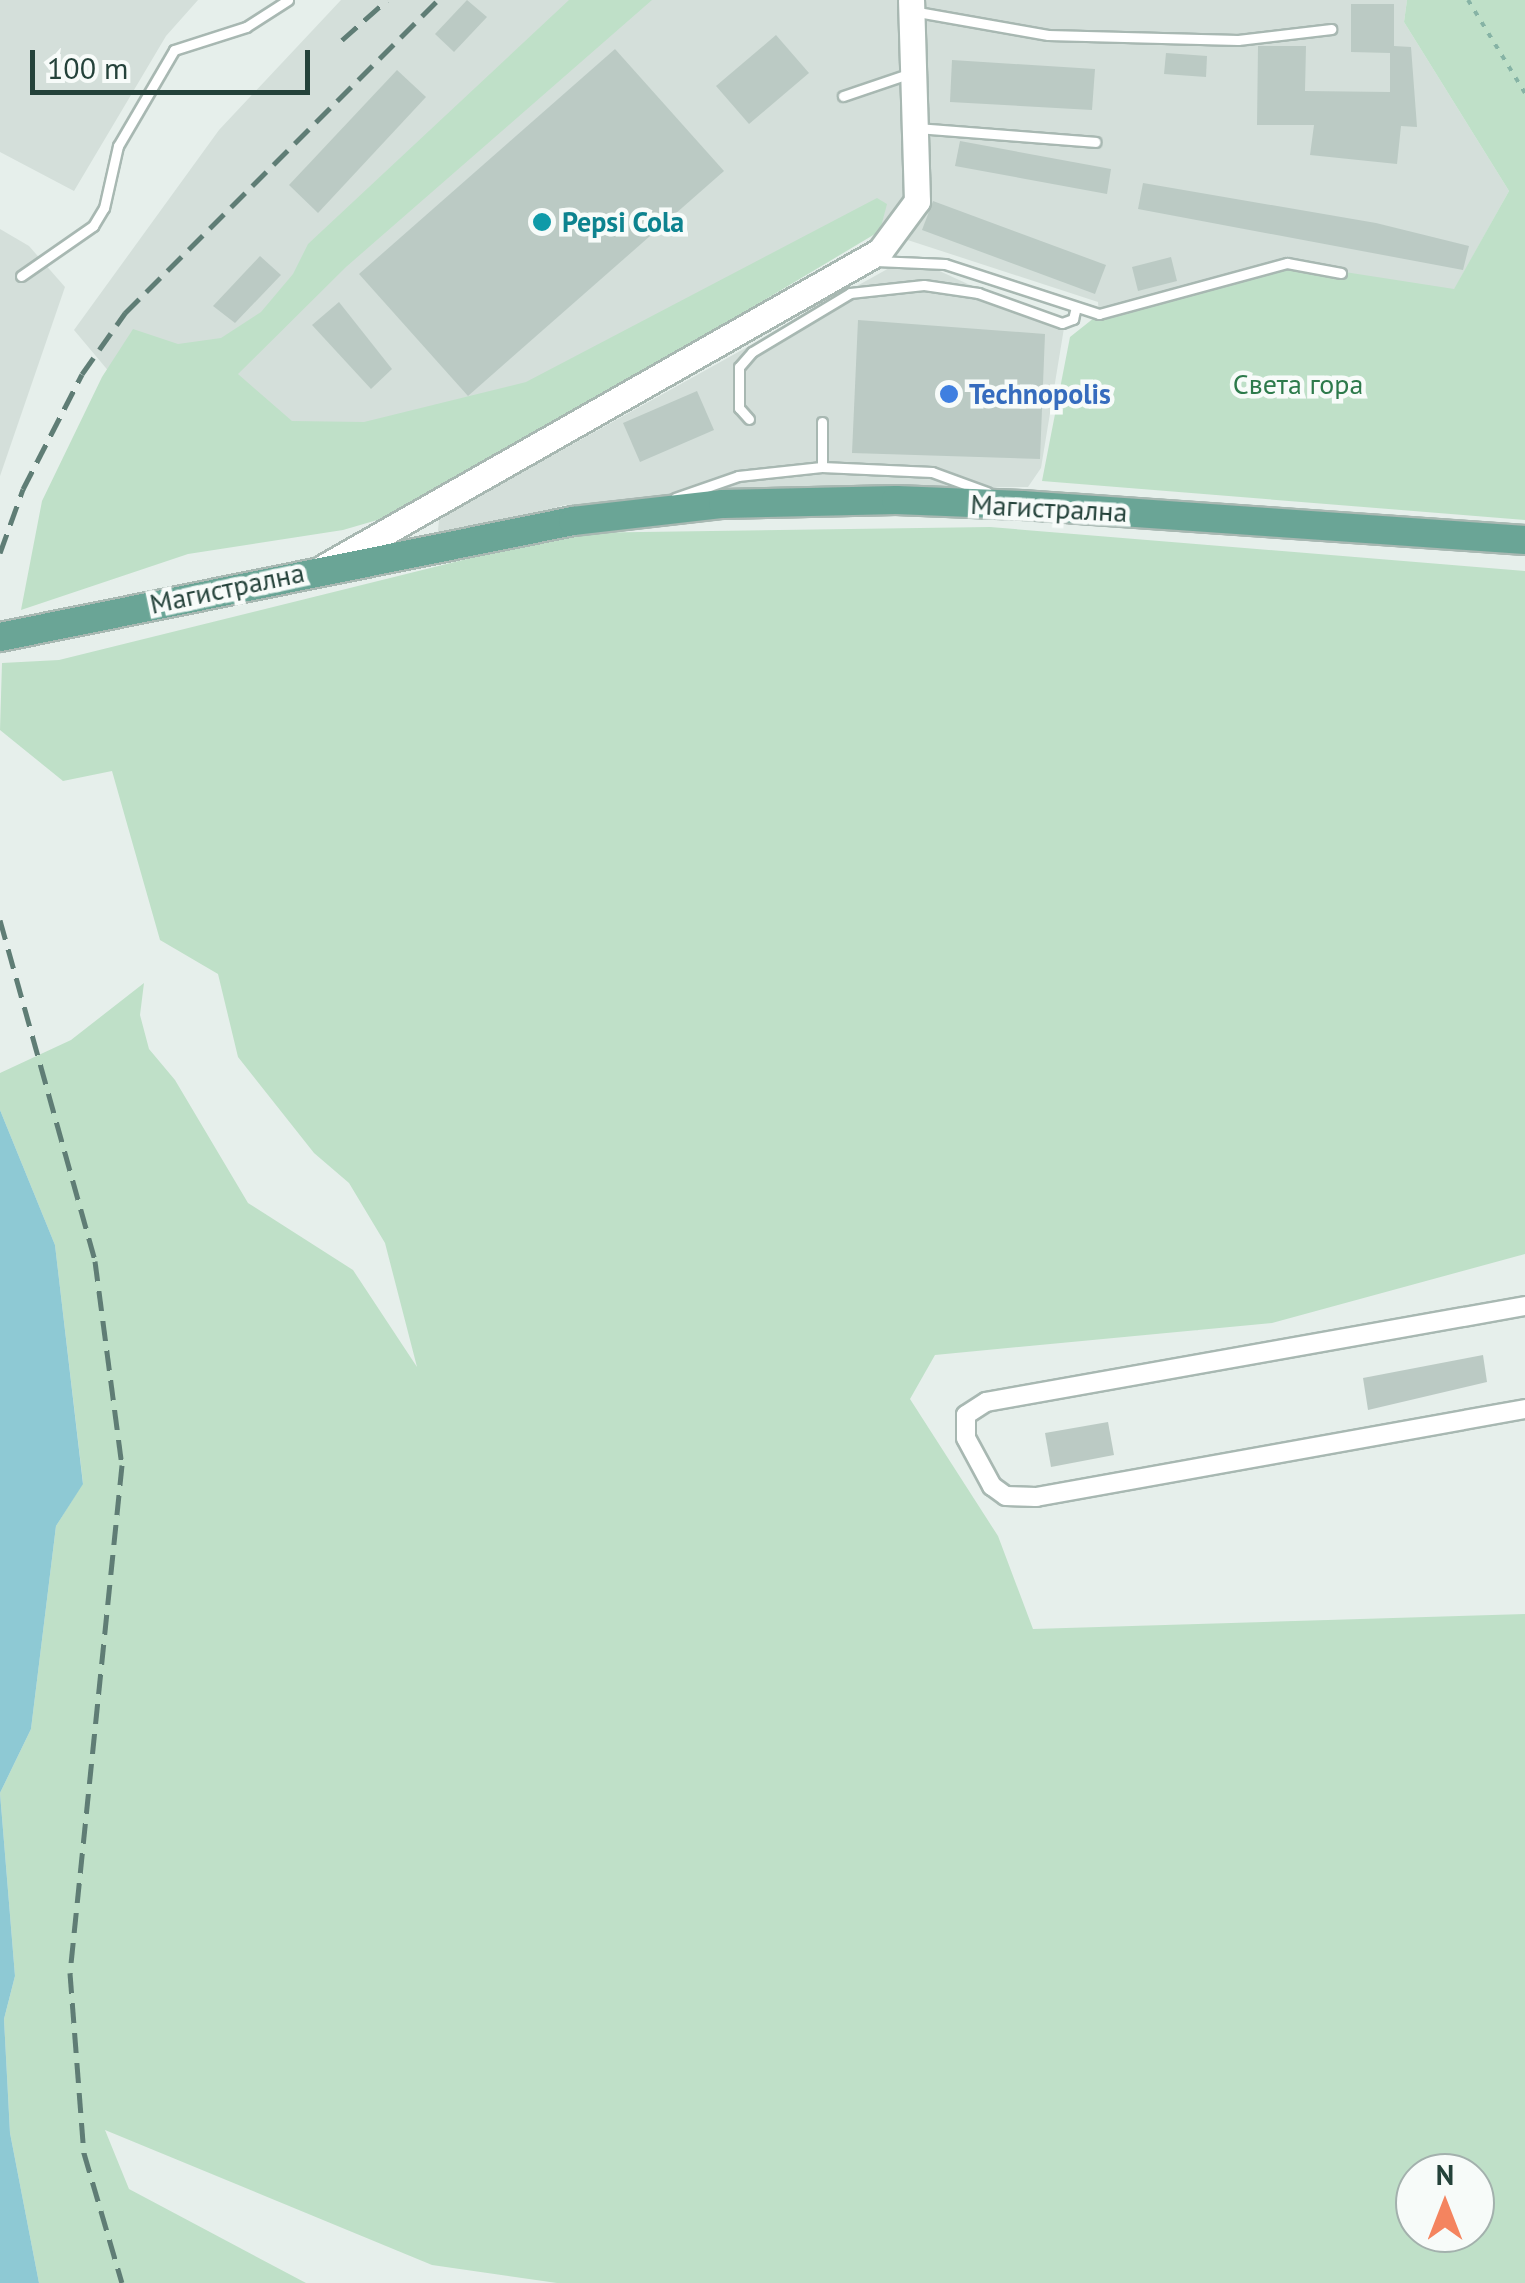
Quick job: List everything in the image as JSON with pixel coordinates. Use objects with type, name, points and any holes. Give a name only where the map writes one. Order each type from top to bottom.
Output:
[{"type":"main road","name":"Магистрална","points":[[0,637],[324,567],[573,521],[790,500],[1022,506],[1525,540]]},
{"type":"main road","name":"Магистрална","points":[[573,521],[896,512],[1525,550]]},
{"type":"street","points":[[324,567],[880,250],[917,201],[911,6]]},
{"type":"street","points":[[1525,1306],[986,1402],[966,1416],[966,1438],[992,1486],[1006,1496],[1036,1497],[1525,1409]]},
{"type":"lane","points":[[21,276],[93,226],[104,208],[118,146],[174,50],[246,27],[288,0]]},
{"type":"lane","points":[[911,6],[1048,35],[1238,40],[1332,29]]},
{"type":"lane","points":[[843,96],[913,72]]},
{"type":"lane","points":[[914,128],[1095,142]]},
{"type":"lane","points":[[863,260],[945,264],[1099,314],[1287,263],[1341,273]]},
{"type":"lane","points":[[749,419],[737,398],[739,367],[752,352],[850,292],[924,286],[978,293],[1062,323],[1073,319],[1076,306]]},
{"type":"lane","points":[[822,422],[822,467]]},
{"type":"lane","points":[[635,512],[738,476],[822,467],[932,472],[1022,506]]},
{"type":"path","points":[[1468,0],[1525,93]]},
{"type":"shaded area","points":[[0,0],[198,0],[166,36],[74,191],[0,152]]},
{"type":"shaded area","points":[[341,0],[1407,0],[1404,22],[1509,191],[1454,290],[1341,273],[1099,314],[1098,302],[880,231],[886,205],[324,483],[158,430],[74,330],[219,130]]},
{"type":"shaded area","points":[[0,229],[29,246],[65,287],[0,476]]},
{"type":"shaded area","points":[[909,257],[1064,328],[1041,468],[1028,487],[807,489],[565,505],[437,541],[439,520],[472,500]]},
{"type":"green space","points":[[569,0],[652,0],[346,267],[238,374],[292,421],[364,422],[526,382],[877,198],[887,204],[880,231],[415,509],[343,530],[188,554],[21,610],[42,501],[102,377],[133,329],[178,344],[221,338],[261,312],[293,274],[308,244]]},
{"type":"green space","name":"Света гора","points":[[1407,0],[1525,0],[1525,520],[1042,481],[1070,337],[1099,314],[1287,263],[1454,289],[1509,191],[1404,22]]},
{"type":"green space","points":[[990,527],[1525,571],[1525,1254],[1272,1323],[935,1355],[910,1399],[998,1536],[1033,1629],[1525,1614],[1525,2283],[557,2283],[432,2265],[105,2130],[129,2189],[306,2283],[39,2283],[10,2133],[4,2019],[15,1976],[0,1793],[31,1729],[56,1526],[83,1483],[55,1245],[0,1110],[0,1073],[71,1040],[144,983],[140,1015],[149,1049],[175,1080],[248,1203],[353,1270],[417,1367],[385,1243],[349,1183],[314,1153],[238,1057],[218,974],[160,940],[112,771],[63,781],[0,730],[2,663],[59,660],[572,533]]},
{"type":"water","points":[[0,1110],[55,1245],[83,1484],[56,1526],[31,1729],[0,1793]]},
{"type":"water","points":[[0,1793],[15,1976],[4,2019],[10,2133],[39,2283],[0,2283]]},
{"type":"building","points":[[467,0],[487,17],[454,52],[435,34]]},
{"type":"building","points":[[1351,4],[1394,4],[1394,46],[1411,47],[1417,127],[1401,126],[1397,164],[1310,155],[1314,125],[1257,125],[1258,46],[1306,46],[1305,91],[1390,92],[1390,53],[1351,52]]},
{"type":"building","points":[[776,35],[809,73],[749,124],[716,86]]},
{"type":"building","name":"Pepsi Cola","points":[[615,49],[724,171],[468,396],[359,274]]},
{"type":"building","points":[[1166,53],[1207,56],[1206,77],[1164,74]]},
{"type":"building","points":[[952,60],[1095,69],[1092,110],[950,102]]},
{"type":"building","points":[[397,70],[426,97],[318,213],[289,185]]},
{"type":"building","points":[[960,141],[1111,169],[1107,194],[955,166]]},
{"type":"building","points":[[1143,183],[1376,223],[1469,246],[1463,270],[1138,209]]},
{"type":"building","points":[[933,201],[1106,265],[1095,294],[922,230]]},
{"type":"building","points":[[260,256],[281,275],[235,323],[213,306]]},
{"type":"building","points":[[1171,257],[1177,281],[1138,291],[1132,267]]},
{"type":"building","points":[[339,302],[392,369],[371,389],[312,325]]},
{"type":"building","name":"Technopolis","points":[[858,320],[1045,334],[1040,459],[852,453]]},
{"type":"building","points":[[697,391],[714,430],[640,462],[623,423]]},
{"type":"building","points":[[1483,1355],[1487,1382],[1368,1410],[1363,1378]]},
{"type":"building","points":[[1108,1422],[1114,1455],[1051,1467],[1045,1433]]},
{"type":"railway","points":[[342,40],[387,0]]},
{"type":"railway","points":[[0,553],[23,489],[82,374],[125,313],[438,0]]},
{"type":"railway","points":[[0,920],[95,1261],[122,1465],[70,1973],[84,2153],[122,2283]]},
{"type":"place","name":"Pepsi Cola","points":[[542,222]]},
{"type":"place","name":"Technopolis","points":[[949,394]]}]
